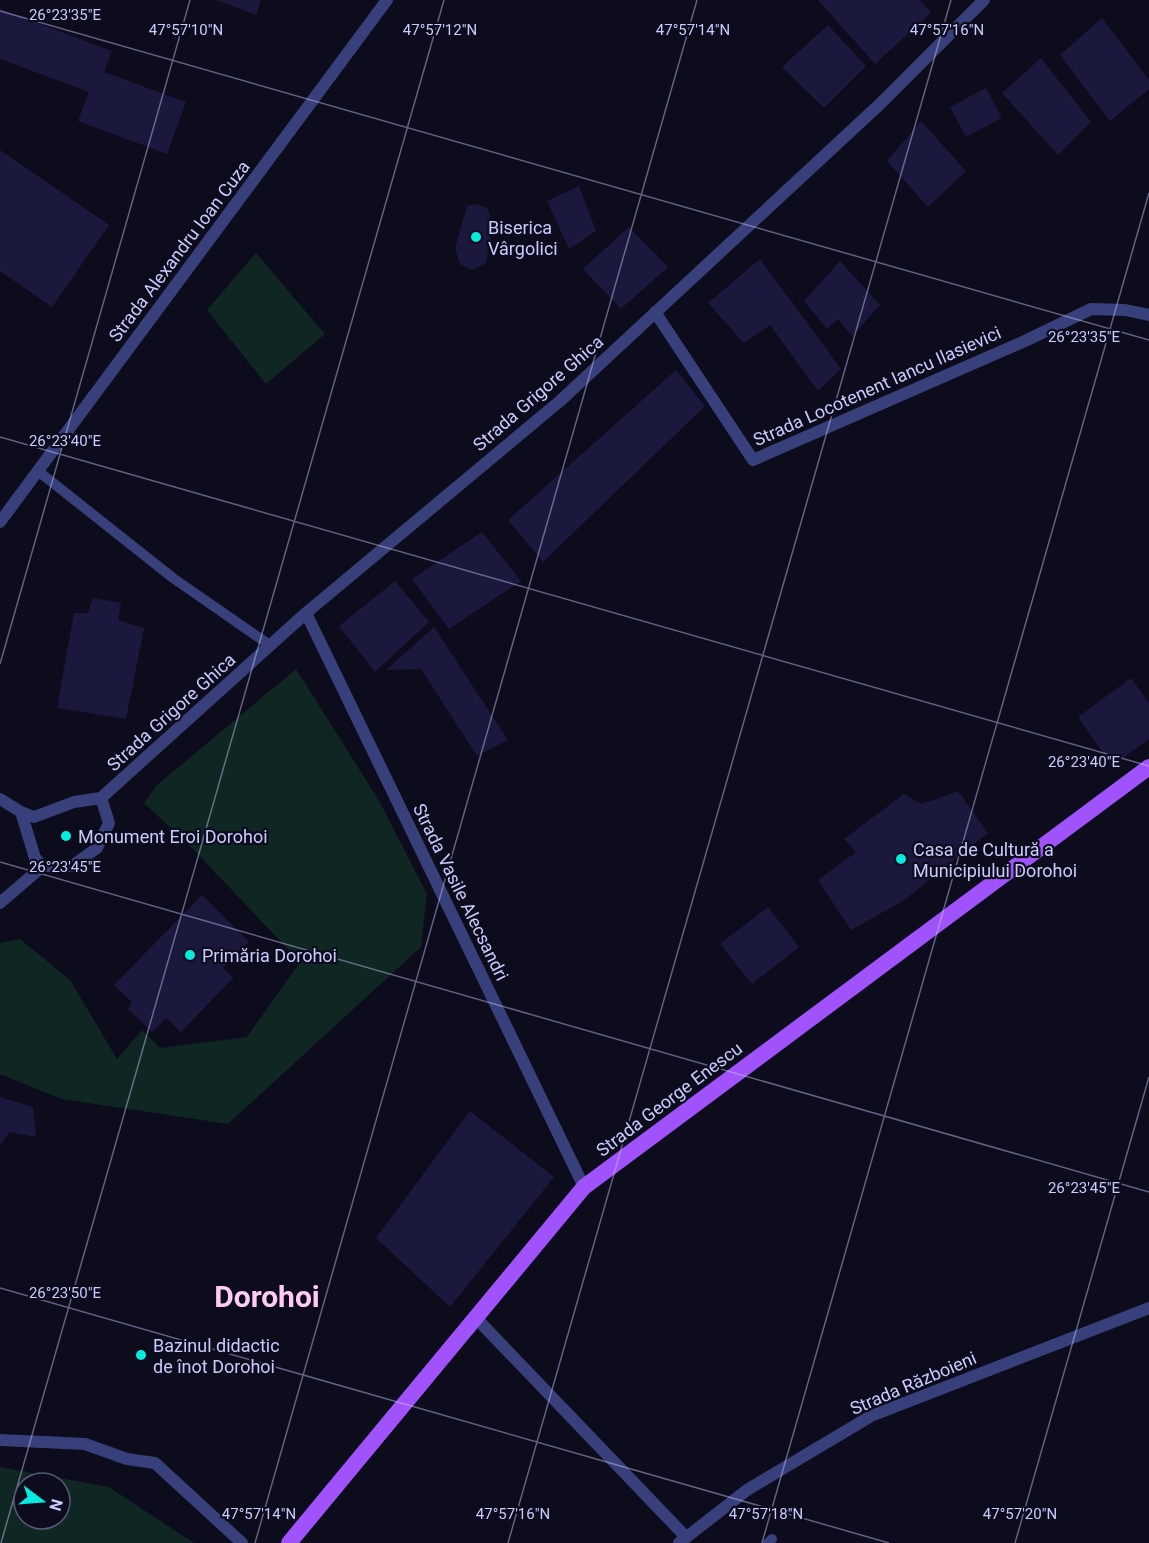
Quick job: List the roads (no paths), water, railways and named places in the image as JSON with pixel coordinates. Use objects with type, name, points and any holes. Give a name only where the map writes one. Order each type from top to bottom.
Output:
[{"type":"main road","name":"Strada George Enescu","points":[[289,1543],[584,1187],[1149,767]]},
{"type":"street","name":"Strada Alexandru Ioan Cuza","points":[[0,522],[387,0]]},
{"type":"street","name":"Strada Grigore Ghica","points":[[101,798],[306,613],[560,401],[880,104],[984,0]]},
{"type":"street","name":"Strada Locotenent Iancu Ilasievici","points":[[655,312],[753,460],[1025,341],[1091,309],[1125,310],[1149,315]]},
{"type":"street","name":"Strada Vasile Alecsandri","points":[[306,613],[584,1187]]},
{"type":"street","points":[[0,799],[34,817],[74,802],[101,798],[109,823],[97,848],[72,866],[43,866],[0,903]]},
{"type":"street","points":[[21,812],[36,858],[43,866]]},
{"type":"street","name":"Strada Războieni","points":[[683,1540],[747,1490],[871,1416],[1149,1308]]},
{"type":"street","points":[[476,1318],[683,1540]]},
{"type":"street","points":[[0,1440],[85,1444],[127,1459],[154,1463],[242,1543]]},
{"type":"lane","points":[[38,471],[173,578],[271,646]]},
{"type":"place","name":"Biserica Vârgolici","points":[[476,237]]},
{"type":"place","name":"Monument Eroi Dorohoi","points":[[66,836]]},
{"type":"place","name":"Casa de Cultură a Municipiului Dorohoi","points":[[901,859]]},
{"type":"place","name":"Primăria Dorohoi","points":[[190,955]]},
{"type":"place","name":"Bazinul didactic de înot Dorohoi","points":[[141,1355]]},
{"type":"district","name":"Dorohoi","points":[[267,1296]]}]
